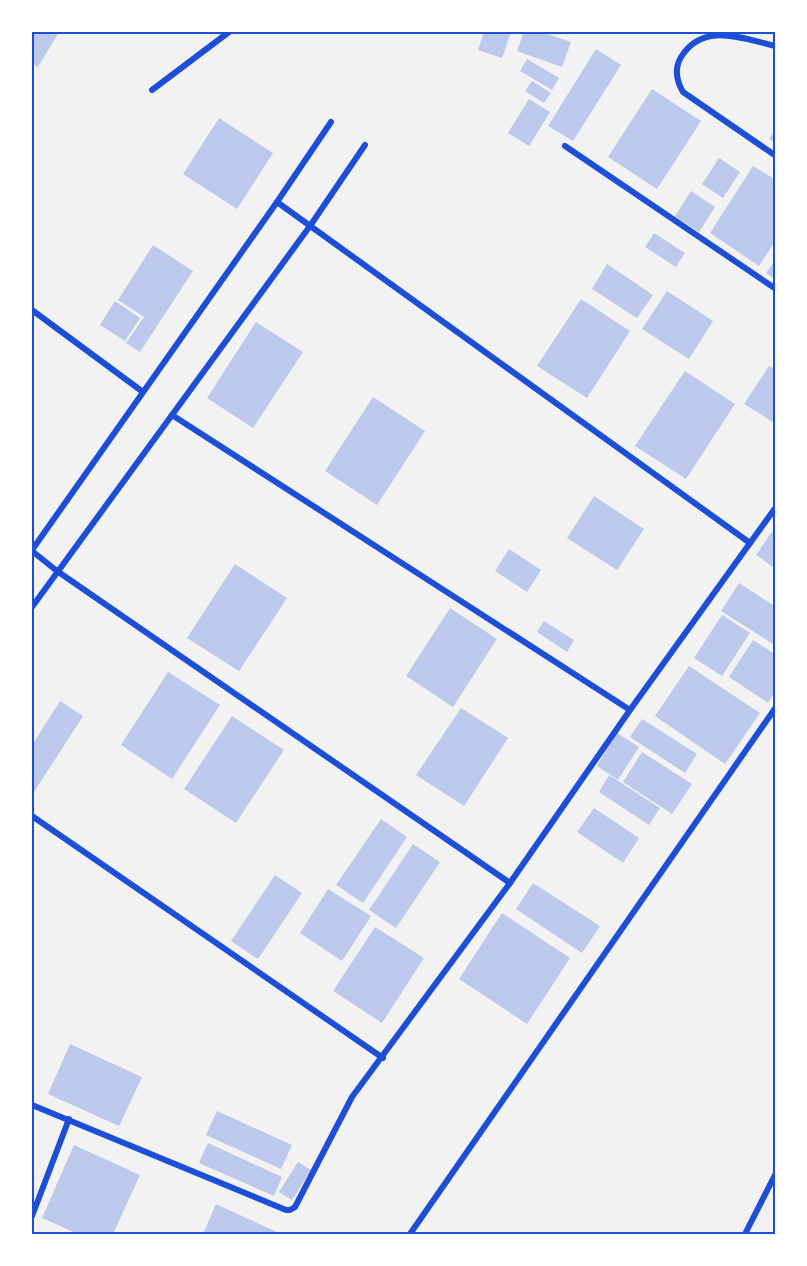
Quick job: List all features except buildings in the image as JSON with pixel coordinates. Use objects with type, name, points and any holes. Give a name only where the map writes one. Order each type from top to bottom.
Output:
[{"type":"street","points":[[152,90],[229,32]]},
{"type":"street","points":[[776,46],[724,35],[710,35],[696,41],[686,49],[679,60],[676,71],[683,92],[776,156]]},
{"type":"street","points":[[331,122],[32,551],[57,571],[510,883]]},
{"type":"street","points":[[32,607],[310,226],[365,145]]},
{"type":"street","points":[[565,146],[776,290]]},
{"type":"street","points":[[277,202],[750,543]]},
{"type":"street","points":[[32,310],[143,392]]},
{"type":"street","points":[[172,415],[182,419],[630,710]]},
{"type":"street","points":[[32,1106],[290,1210],[295,1207],[352,1097],[510,883],[630,710],[776,507]]},
{"type":"street","points":[[410,1234],[776,707]]},
{"type":"street","points":[[32,816],[383,1058]]},
{"type":"street","points":[[32,1216],[69,1119]]},
{"type":"street","points":[[745,1234],[776,1173]]}]
